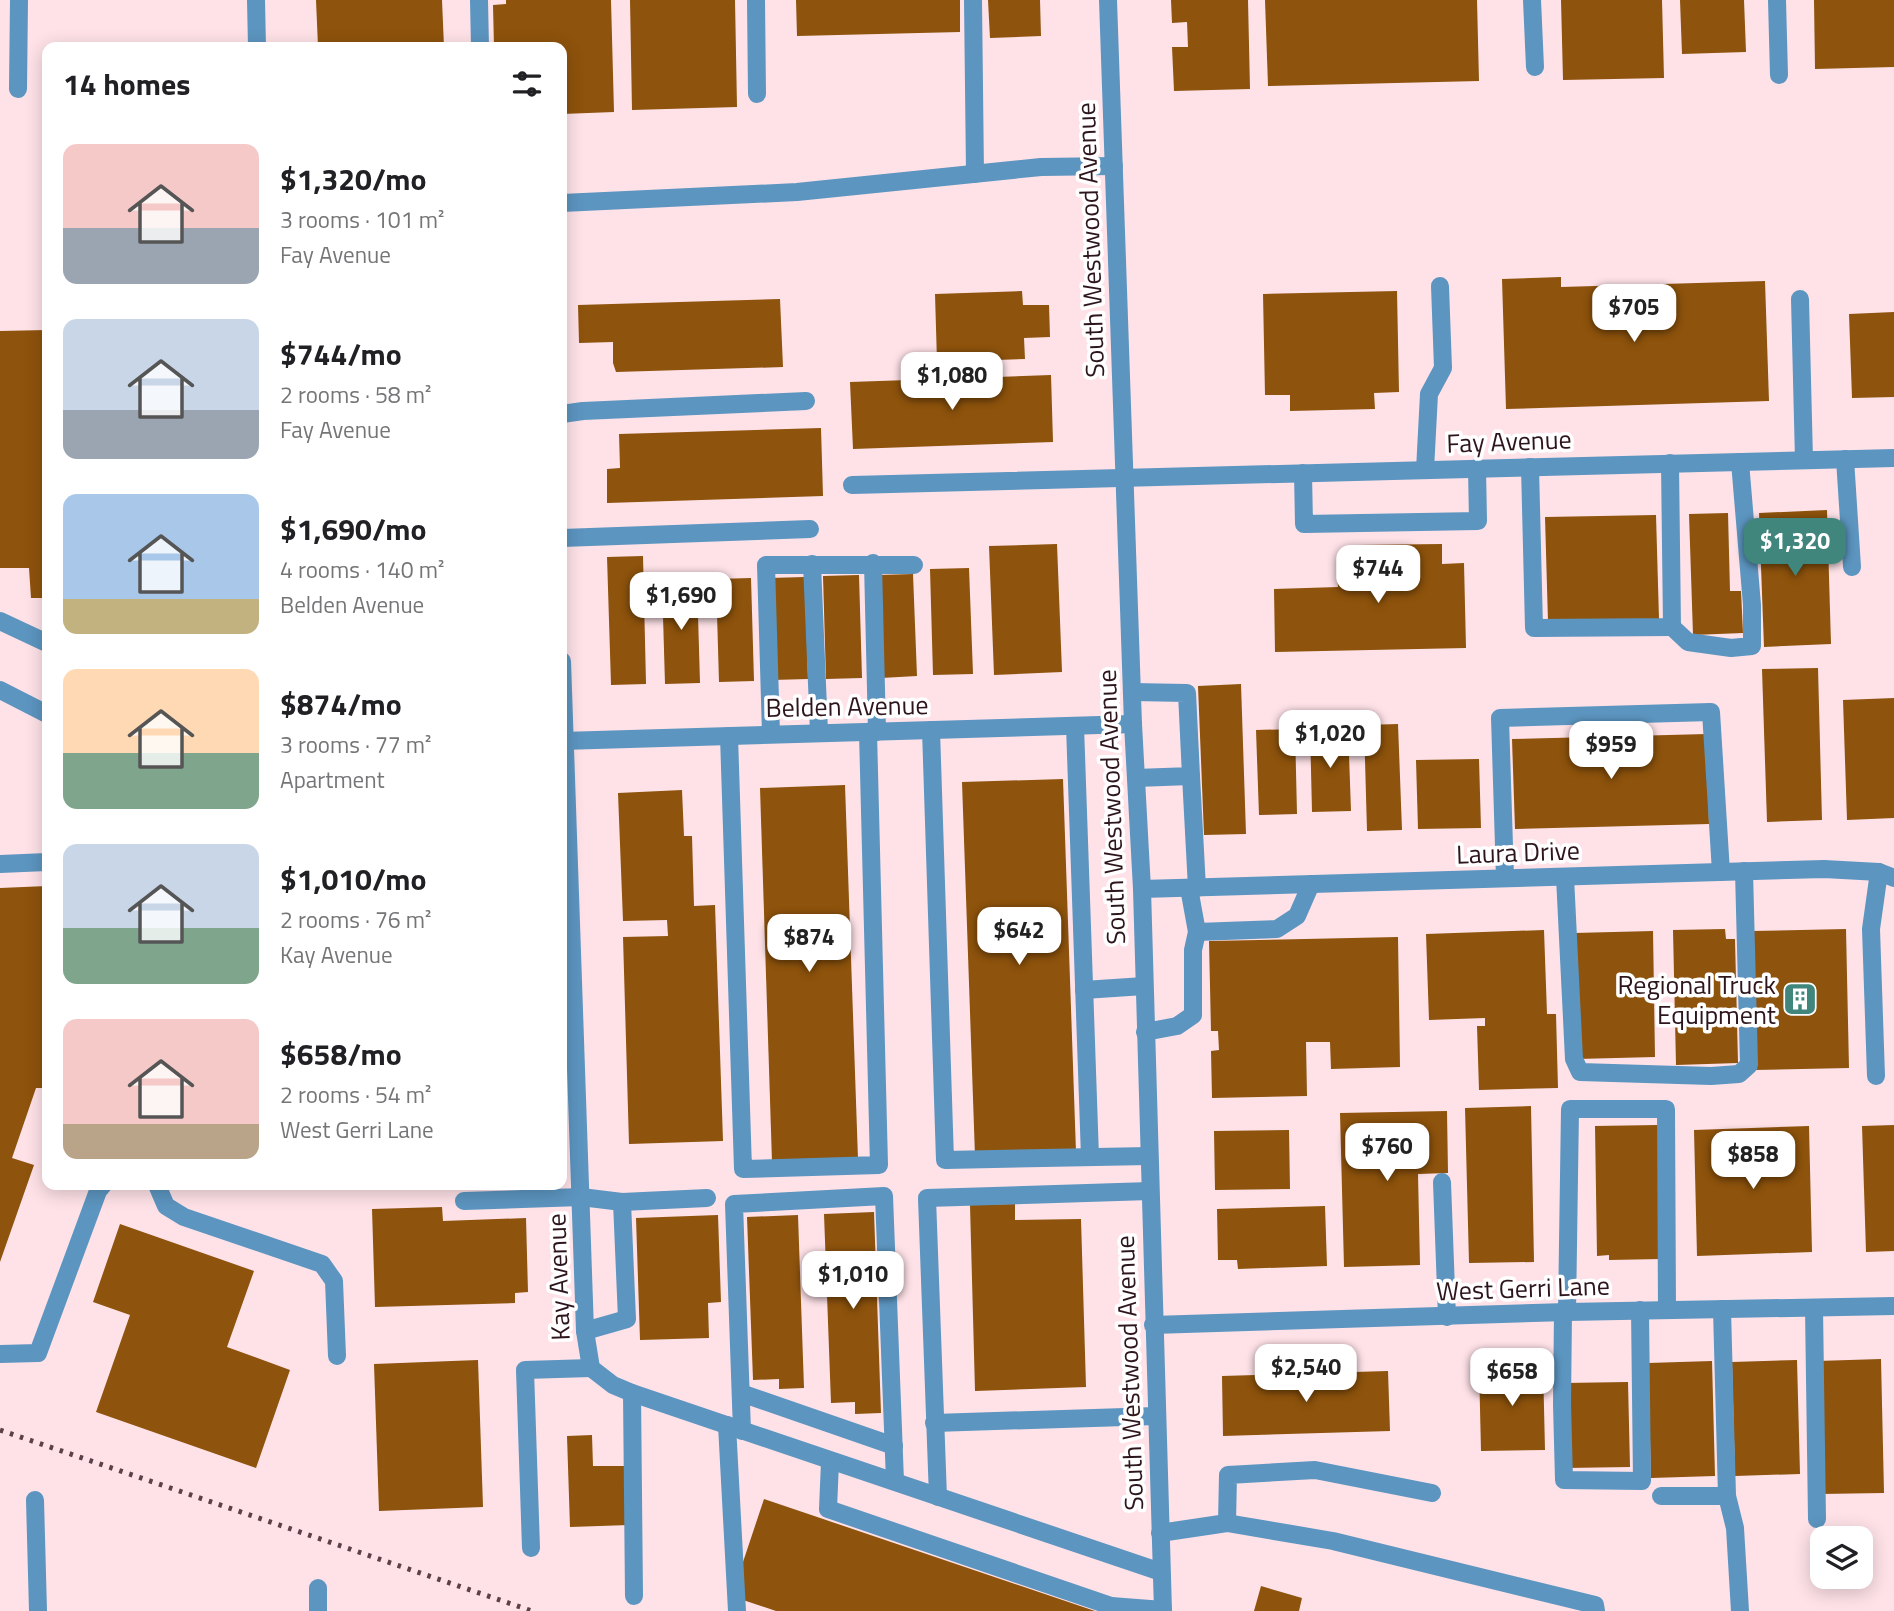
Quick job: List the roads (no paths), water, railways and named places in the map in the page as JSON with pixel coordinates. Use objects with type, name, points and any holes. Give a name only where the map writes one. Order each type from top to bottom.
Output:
[{"type":"street","points":[[18,89],[19,0]]},
{"type":"street","points":[[256,0],[257,42]]},
{"type":"street","points":[[479,0],[480,42]]},
{"type":"street","points":[[756,0],[757,94]]},
{"type":"street","points":[[974,0],[975,174]]},
{"type":"street","name":"South Westwood Avenue","points":[[1108,0],[1133,724],[1142,889],[1163,1611]]},
{"type":"street","points":[[1532,0],[1535,67]]},
{"type":"street","points":[[1777,0],[1779,75]]},
{"type":"street","points":[[567,203],[797,192],[1041,167],[1114,166]]},
{"type":"street","points":[[1425,470],[1429,394],[1443,368],[1440,286]]},
{"type":"street","points":[[1800,299],[1804,460]]},
{"type":"street","points":[[567,413],[806,401]]},
{"type":"street","name":"Fay Avenue","points":[[852,485],[1894,458]]},
{"type":"street","points":[[1845,459],[1852,567]]},
{"type":"street","points":[[1530,467],[1534,628],[1672,627],[1688,642],[1731,648],[1752,646],[1752,605],[1740,462]]},
{"type":"street","points":[[1670,463],[1672,627]]},
{"type":"street","points":[[1303,473],[1304,524],[1478,521],[1477,468]]},
{"type":"street","points":[[567,538],[810,529]]},
{"type":"street","points":[[812,564],[819,732]]},
{"type":"street","points":[[729,736],[743,1169],[879,1165],[873,564]]},
{"type":"street","points":[[771,734],[766,565],[914,565]]},
{"type":"street","points":[[0,621],[42,641]]},
{"type":"street","points":[[0,690],[42,711]]},
{"type":"street","points":[[1132,692],[1187,693],[1193,888],[1197,932],[1193,950],[1193,1015],[1177,1026],[1145,1032]]},
{"type":"street","points":[[1505,878],[1500,718],[1671,713],[1711,712],[1721,872]]},
{"type":"street","name":"Belden Avenue","points":[[567,741],[1133,724]]},
{"type":"street","points":[[1075,726],[1090,1157]]},
{"type":"street","points":[[931,730],[945,1160],[1149,1156]]},
{"type":"street","points":[[1136,778],[1191,776]]},
{"type":"street","name":"Kay Avenue","points":[[567,844],[586,1331],[591,1368],[613,1385],[632,1393],[1161,1572]]},
{"type":"street","points":[[0,864],[42,862]]},
{"type":"street","name":"Laura Drive","points":[[1142,889],[1824,869],[1887,875]]},
{"type":"street","points":[[1565,877],[1574,1059],[1580,1072],[1711,1076],[1739,1074],[1749,1065],[1744,872]]},
{"type":"street","points":[[1876,1076],[1871,929],[1887,875]]},
{"type":"street","points":[[1197,932],[1277,929],[1297,916],[1311,884]]},
{"type":"street","points":[[1084,989],[1144,986]]},
{"type":"street","points":[[1640,1310],[1642,1481],[1564,1480],[1562,1404],[1570,1110],[1667,1110],[1667,1310]]},
{"type":"street","points":[[567,1179],[580,1178]]},
{"type":"street","points":[[1442,1182],[1447,1317]]},
{"type":"street","points":[[0,1354],[38,1353],[96,1190]]},
{"type":"street","points":[[159,1190],[166,1206],[184,1217],[322,1264],[334,1281],[337,1356]]},
{"type":"street","points":[[938,1497],[927,1198],[1150,1191]]},
{"type":"street","points":[[737,1611],[735,1428],[741,1394],[734,1204],[884,1196],[895,1481]]},
{"type":"street","points":[[464,1202],[581,1197],[622,1202],[707,1198]]},
{"type":"street","points":[[586,1331],[615,1331],[627,1319],[622,1202]]},
{"type":"street","name":"West Gerri Lane","points":[[1153,1325],[1640,1310],[1894,1306]]},
{"type":"street","points":[[1814,1308],[1816,1519]]},
{"type":"street","points":[[1722,1309],[1727,1496],[1735,1528],[1740,1611]]},
{"type":"street","points":[[531,1548],[524,1370],[591,1368]]},
{"type":"street","points":[[632,1393],[634,1596]]},
{"type":"street","points":[[741,1394],[894,1446]]},
{"type":"street","points":[[934,1423],[1156,1416]]},
{"type":"street","points":[[830,1462],[828,1508],[1111,1608],[1163,1611]]},
{"type":"street","points":[[1227,1523],[1228,1475],[1315,1470],[1432,1493]]},
{"type":"street","points":[[1661,1496],[1727,1496]]},
{"type":"street","points":[[35,1500],[38,1611]]},
{"type":"street","points":[[1160,1533],[1227,1523],[1333,1541],[1595,1605],[1595,1611]]},
{"type":"street","points":[[318,1588],[318,1611]]},
{"type":"railway","points":[[0,1430],[532,1611]]},
{"type":"place","name":"Regional Truck Equipment","points":[[1800,999]]}]
